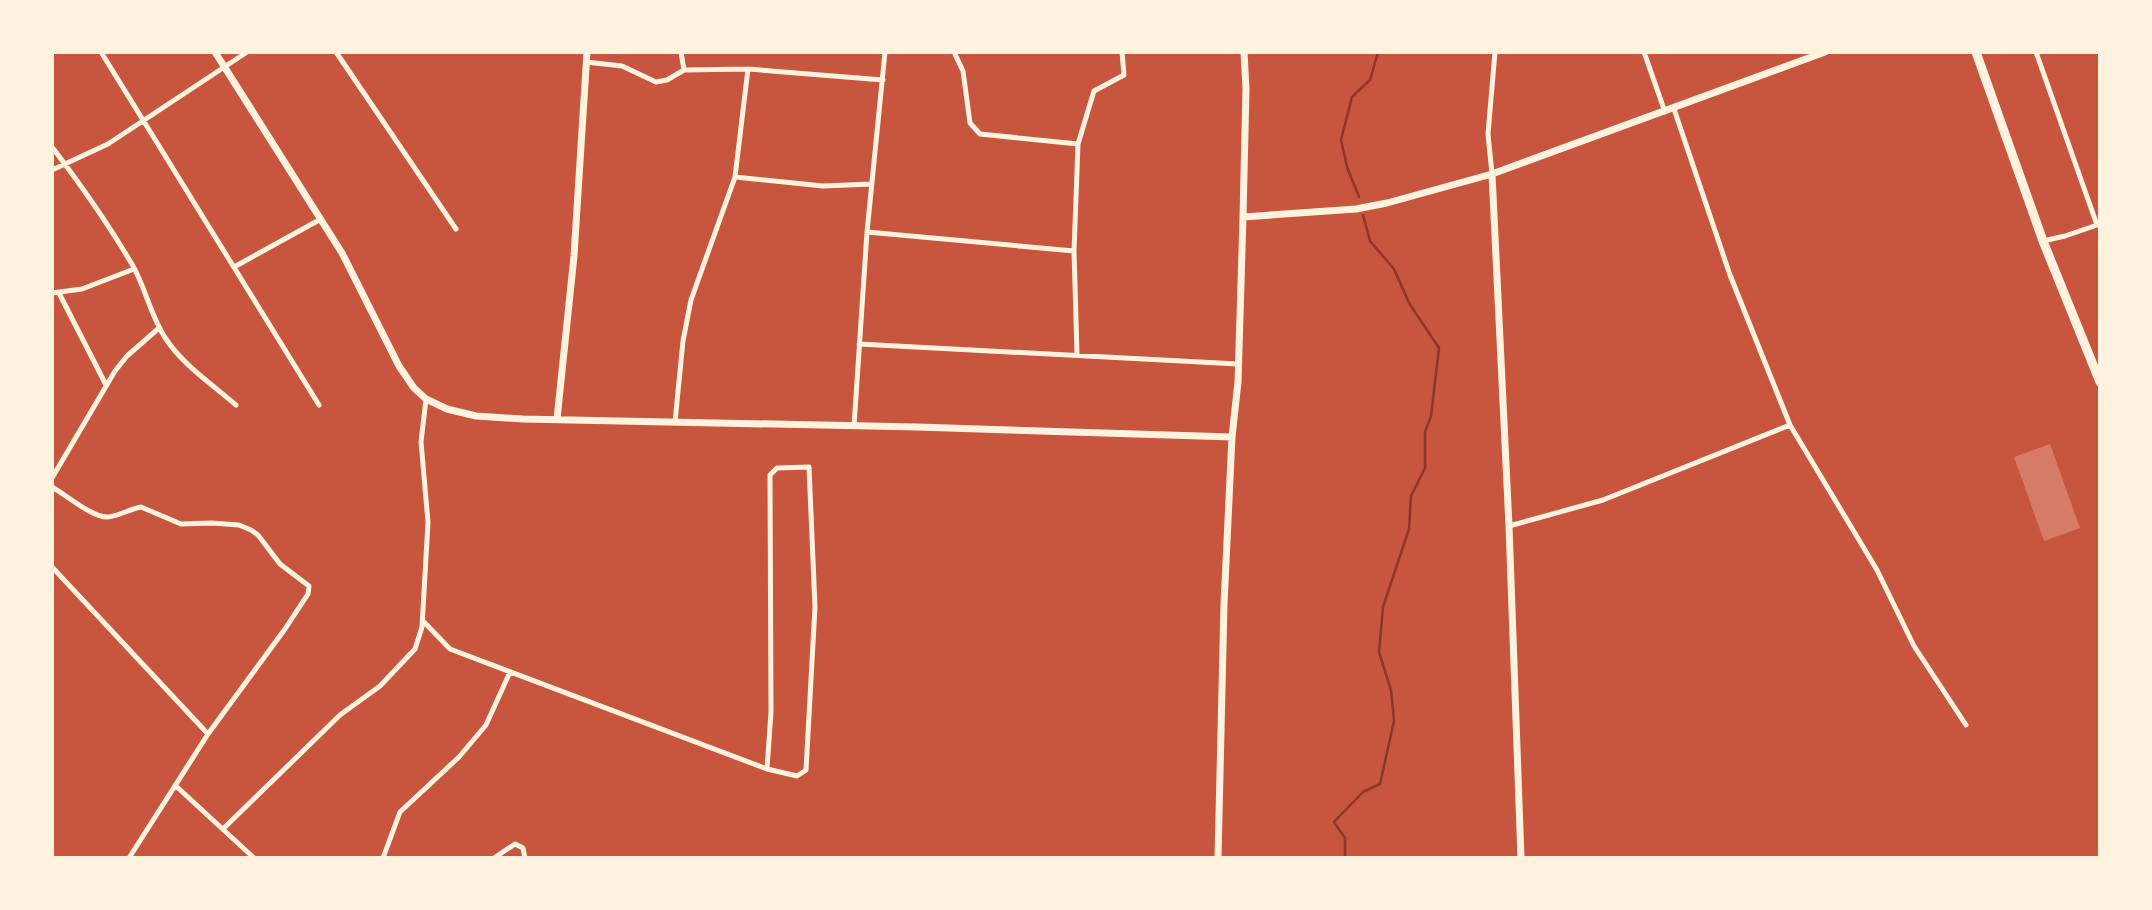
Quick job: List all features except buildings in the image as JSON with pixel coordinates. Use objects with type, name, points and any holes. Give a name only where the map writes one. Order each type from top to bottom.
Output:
[{"type":"highway","points":[[1976,52],[2043,241],[2099,382]]},
{"type":"street","points":[[101,52],[319,405]]},
{"type":"street","points":[[215,52],[362,288],[399,366],[414,388],[426,399],[447,409],[476,416],[557,419],[1232,437]]},
{"type":"street","points":[[52,170],[108,144],[247,52]]},
{"type":"street","points":[[336,52],[456,229]]},
{"type":"street","points":[[557,419],[574,256],[587,52]]},
{"type":"street","points":[[681,52],[684,70]]},
{"type":"street","points":[[854,426],[867,232],[885,52]]},
{"type":"street","points":[[954,52],[963,71],[970,123],[980,134],[1078,144]]},
{"type":"street","points":[[1077,354],[1074,251],[1078,144],[1094,91],[1124,75],[1122,52]]},
{"type":"street","points":[[1218,858],[1224,604],[1238,364],[1243,217],[1246,89],[1244,52]]},
{"type":"street","points":[[1495,52],[1488,134],[1509,526],[1521,858]]},
{"type":"street","points":[[1644,52],[1665,112]]},
{"type":"street","points":[[1243,217],[1356,209],[1492,174],[1825,52]]},
{"type":"street","points":[[2036,52],[2098,224],[2043,241]]},
{"type":"street","points":[[586,62],[622,66],[656,82],[684,70],[748,69],[883,80]]},
{"type":"street","points":[[675,422],[683,341],[691,300],[735,177],[748,69]]},
{"type":"street","points":[[1674,109],[1730,275],[1790,425],[1877,570],[1914,646],[1966,725]]},
{"type":"street","points":[[52,147],[134,269],[159,328],[175,351],[236,405]]},
{"type":"street","points":[[735,177],[823,186],[872,184]]},
{"type":"street","points":[[234,267],[321,219]]},
{"type":"street","points":[[867,232],[1074,251]]},
{"type":"street","points":[[106,385],[56,293],[82,289],[134,269]]},
{"type":"street","points":[[52,478],[106,385],[127,356],[159,328]]},
{"type":"street","points":[[859,344],[1238,364]]},
{"type":"street","points":[[224,828],[340,715],[380,686],[415,649],[420,638],[422,621],[428,522],[421,442],[426,399]]},
{"type":"street","points":[[1509,526],[1603,500],[1790,425]]},
{"type":"street","points":[[422,621],[450,649],[767,769],[797,776],[806,770],[815,607],[809,467],[778,468],[769,475],[771,712],[767,769]]},
{"type":"street","points":[[52,486],[103,517],[142,507],[181,524],[239,525],[258,536],[280,564],[309,586],[307,594],[285,629],[208,734],[177,787],[129,858]]},
{"type":"street","points":[[52,567],[208,734]]},
{"type":"street","points":[[383,858],[400,812],[459,757],[486,725],[510,673]]},
{"type":"street","points":[[177,787],[254,858]]},
{"type":"street","points":[[494,858],[515,844],[523,848],[525,858]]},
{"type":"waterway","points":[[1359,197],[1347,167],[1341,140],[1352,97],[1370,80],[1378,52]]},
{"type":"waterway","points":[[1345,858],[1345,838],[1334,822],[1363,792],[1380,784],[1394,721],[1391,690],[1379,652],[1383,607],[1409,529],[1411,496],[1425,468],[1425,432],[1431,416],[1439,348],[1409,303],[1394,269],[1370,241],[1363,215]]}]
